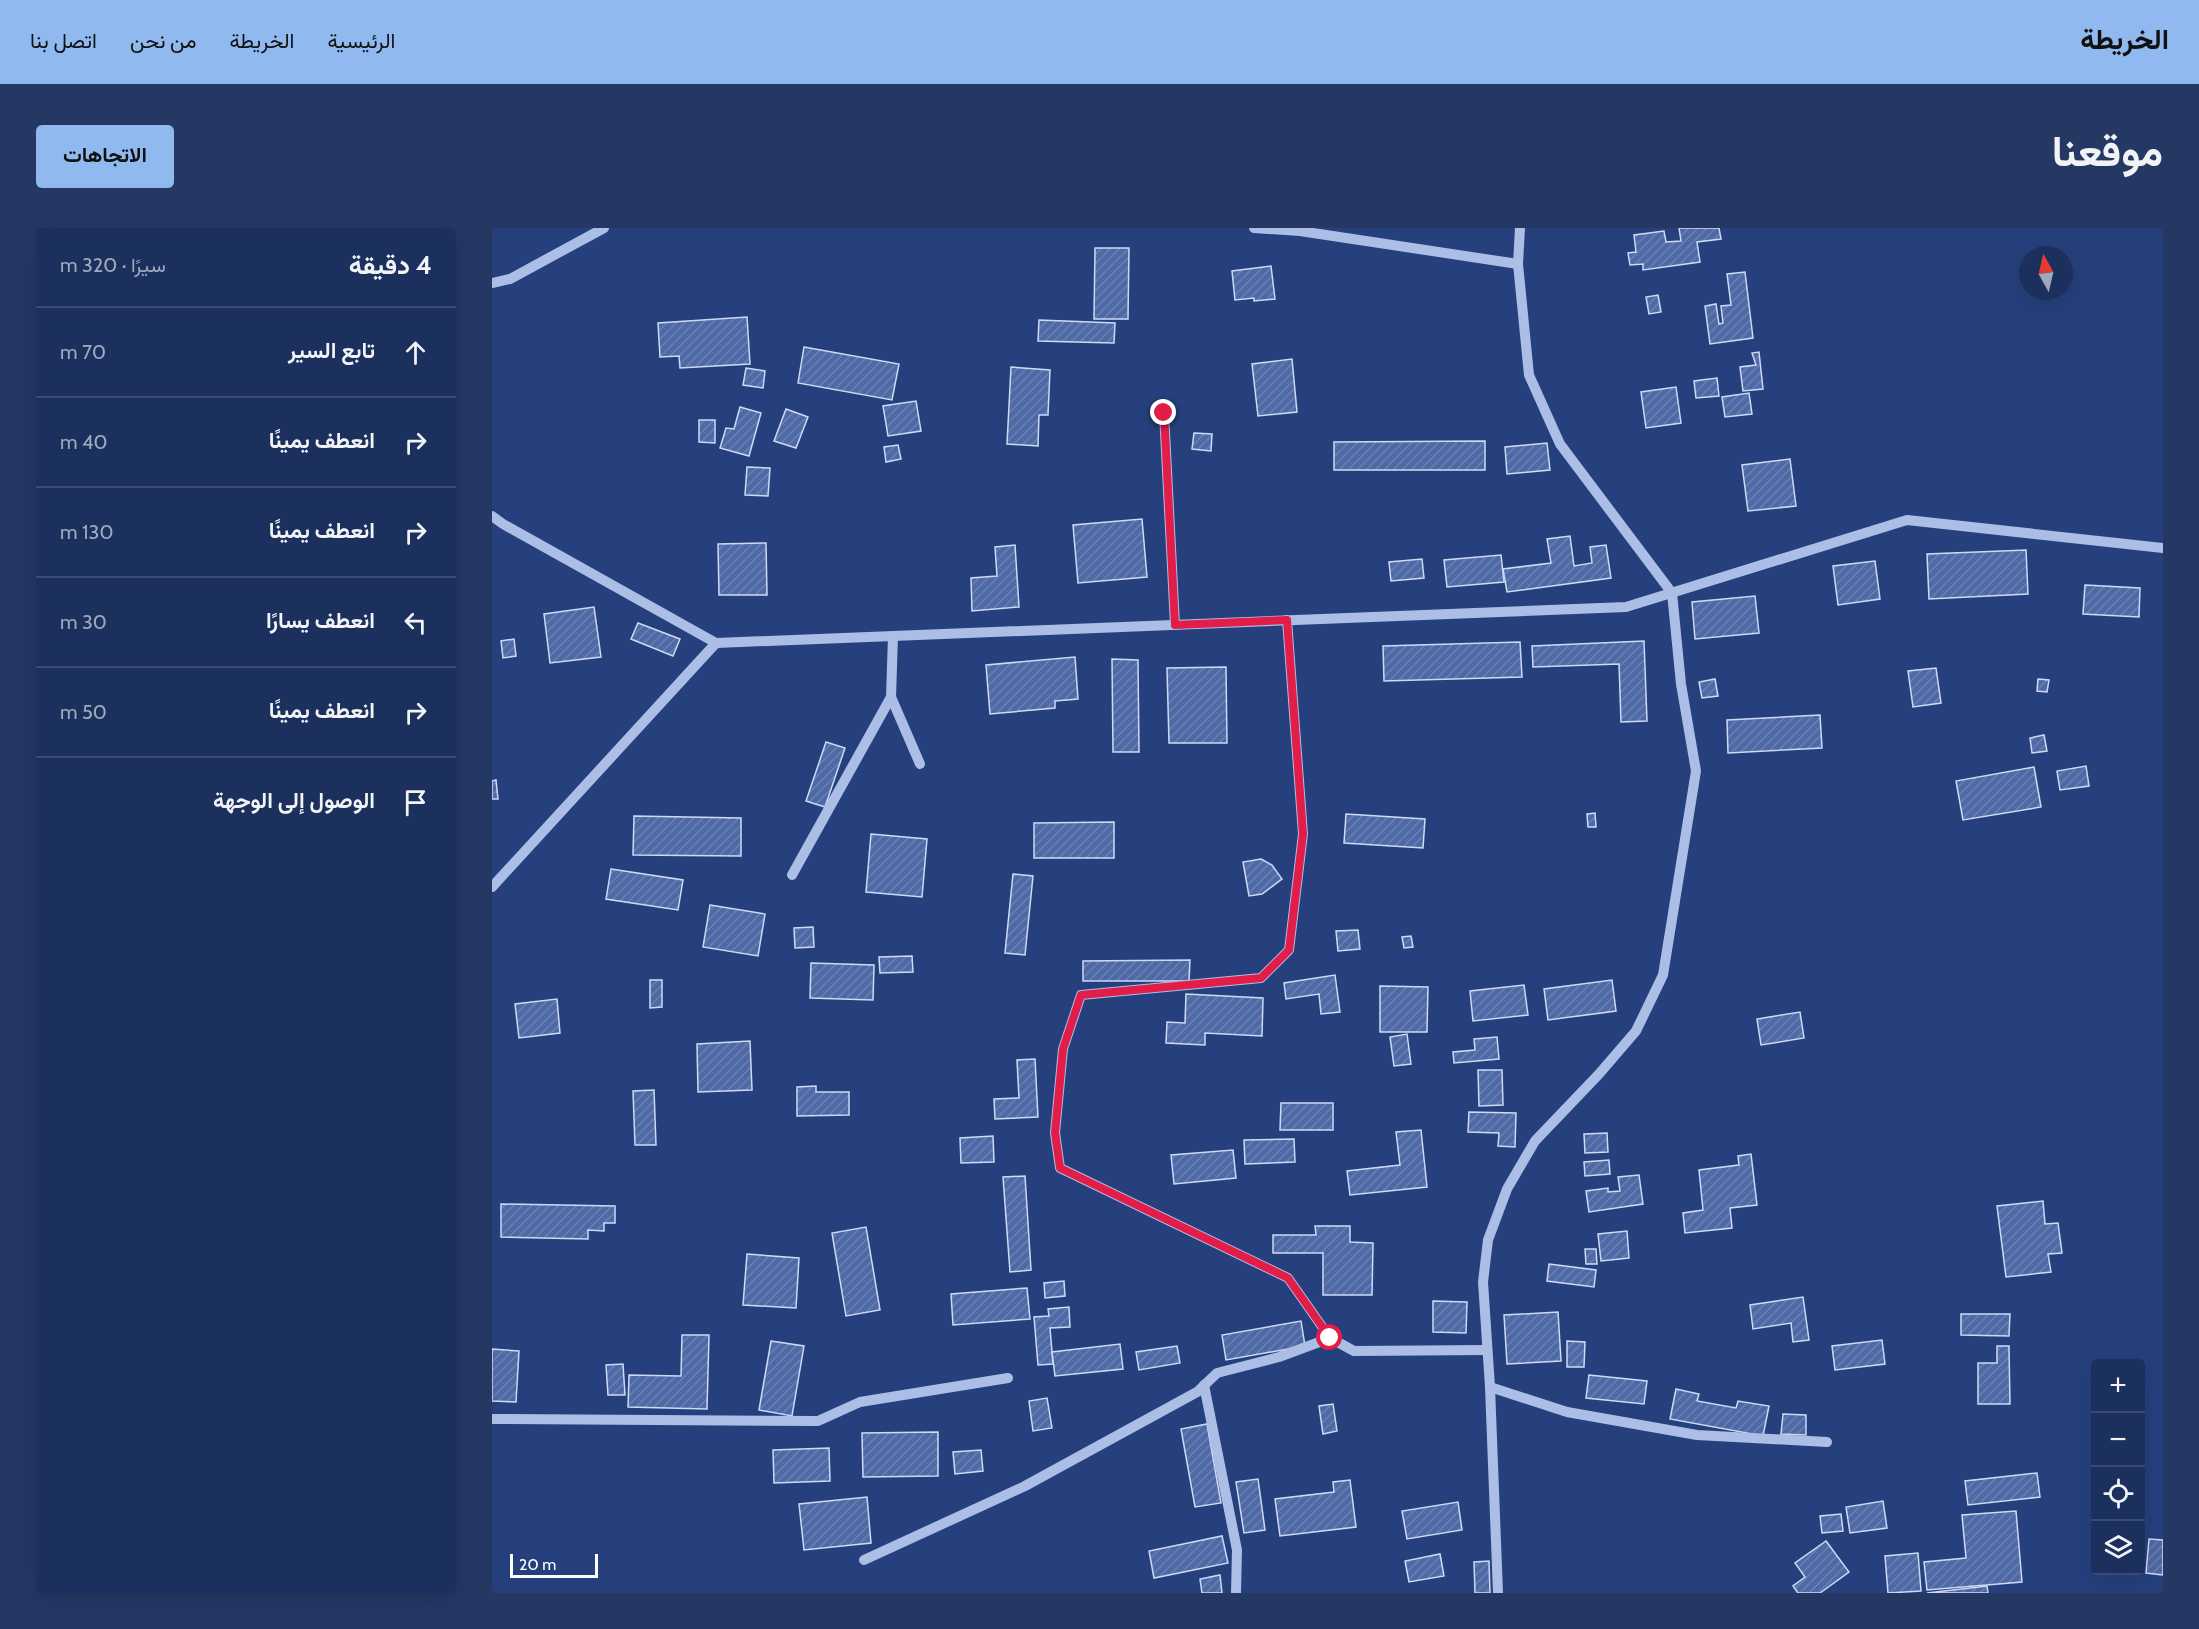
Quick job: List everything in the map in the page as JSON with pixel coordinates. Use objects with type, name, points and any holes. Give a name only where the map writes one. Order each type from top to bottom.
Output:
[{"type":"street","points":[[492,283],[510,279],[604,228]]},
{"type":"street","points":[[1254,228],[1300,231],[1518,264]]},
{"type":"street","points":[[1498,1593],[1490,1387],[1483,1282],[1488,1240],[1508,1189],[1534,1141],[1599,1074],[1636,1031],[1663,975],[1696,771],[1681,684],[1672,593],[1560,444],[1529,375],[1518,264],[1520,228]]},
{"type":"street","points":[[1164,413],[1175,625]]},
{"type":"street","points":[[492,516],[716,643],[1626,607],[1907,520],[2163,548]]},
{"type":"street","points":[[1287,620],[1303,834],[1289,950],[1261,978],[1081,995],[1063,1049],[1055,1133],[1060,1168],[1288,1278],[1330,1338],[1354,1351],[1487,1350]]},
{"type":"street","points":[[893,636],[891,697],[920,764]]},
{"type":"street","points":[[492,887],[716,643]]},
{"type":"street","points":[[792,875],[891,697]]},
{"type":"street","points":[[864,1560],[1025,1486],[1197,1392],[1217,1372],[1278,1357],[1330,1338]]},
{"type":"street","points":[[492,1419],[818,1421],[860,1402],[1008,1378]]},
{"type":"street","points":[[1204,1385],[1237,1550],[1236,1593]]},
{"type":"street","points":[[1490,1387],[1567,1412],[1697,1435],[1827,1442]]},
{"type":"building","points":[[1679,228],[1719,228],[1721,239],[1697,242],[1700,262],[1643,270],[1643,264],[1630,265],[1628,253],[1636,252],[1634,235],[1664,231],[1666,242],[1681,241]]},
{"type":"building","points":[[1095,248],[1129,248],[1128,319],[1094,319]]},
{"type":"building","points":[[1271,266],[1275,299],[1235,300],[1232,271]]},
{"type":"building","points":[[1745,272],[1753,338],[1710,344],[1705,306],[1716,304],[1719,324],[1723,323],[1721,306],[1731,305],[1727,274]]},
{"type":"building","points":[[1658,295],[1661,312],[1649,314],[1646,297]]},
{"type":"building","points":[[747,317],[750,364],[680,368],[679,356],[660,357],[658,323]]},
{"type":"building","points":[[1039,320],[1115,323],[1114,343],[1038,341]]},
{"type":"building","points":[[804,347],[899,364],[892,400],[798,383]]},
{"type":"building","points":[[1759,352],[1763,389],[1743,391],[1740,367],[1756,365],[1752,353]]},
{"type":"building","points":[[1292,359],[1297,412],[1258,416],[1252,364]]},
{"type":"building","points":[[1011,367],[1050,370],[1048,415],[1039,415],[1038,446],[1007,444]]},
{"type":"building","points":[[746,368],[765,371],[763,388],[743,385]]},
{"type":"building","points":[[1717,378],[1719,396],[1696,398],[1694,381]]},
{"type":"building","points":[[1676,387],[1681,423],[1646,428],[1641,392]]},
{"type":"building","points":[[1749,393],[1752,414],[1725,417],[1722,397]]},
{"type":"building","points":[[916,401],[921,431],[888,436],[883,406]]},
{"type":"building","points":[[740,407],[761,413],[749,456],[720,448],[726,428],[734,429]]},
{"type":"building","points":[[786,409],[808,417],[796,448],[774,441]]},
{"type":"building","points":[[699,420],[715,420],[715,443],[699,442]]},
{"type":"building","points":[[1194,433],[1212,434],[1211,451],[1192,449]]},
{"type":"building","points":[[1485,441],[1485,470],[1334,470],[1334,442]]},
{"type":"building","points":[[1547,443],[1550,470],[1507,474],[1505,447]]},
{"type":"building","points":[[898,445],[901,459],[886,462],[884,447]]},
{"type":"building","points":[[1790,459],[1796,506],[1748,511],[1742,465]]},
{"type":"building","points":[[747,467],[770,468],[768,496],[745,495]]},
{"type":"building","points":[[1142,519],[1147,577],[1078,583],[1073,525]]},
{"type":"building","points":[[1570,536],[1574,566],[1592,563],[1590,547],[1606,545],[1611,578],[1507,592],[1503,569],[1551,563],[1547,539]]},
{"type":"building","points":[[766,543],[767,595],[719,595],[718,544]]},
{"type":"building","points":[[1015,545],[1019,607],[972,611],[971,578],[997,576],[995,547]]},
{"type":"building","points":[[2026,550],[2028,594],[1929,599],[1927,554]]},
{"type":"building","points":[[1501,555],[1504,582],[1447,587],[1444,560]]},
{"type":"building","points":[[1422,559],[1424,578],[1391,581],[1389,562]]},
{"type":"building","points":[[1875,561],[1880,599],[1838,605],[1833,566]]},
{"type":"building","points":[[2085,585],[2140,588],[2139,617],[2083,614]]},
{"type":"building","points":[[1755,596],[1759,633],[1695,639],[1692,602]]},
{"type":"building","points":[[594,607],[601,657],[550,663],[544,614]]},
{"type":"building","points":[[638,623],[680,639],[673,656],[631,639]]},
{"type":"building","points":[[514,639],[516,656],[503,658],[501,641]]},
{"type":"building","points":[[1644,641],[1647,721],[1621,722],[1619,664],[1533,667],[1532,646]]},
{"type":"building","points":[[1520,642],[1522,677],[1384,681],[1383,646]]},
{"type":"building","points":[[1075,657],[1078,699],[1055,701],[1055,708],[990,714],[986,665]]},
{"type":"building","points":[[1112,659],[1138,660],[1139,752],[1113,752]]},
{"type":"building","points":[[1226,667],[1227,743],[1169,743],[1167,668]]},
{"type":"building","points":[[1936,668],[1941,703],[1913,707],[1908,671]]},
{"type":"building","points":[[1715,679],[1718,696],[1702,698],[1699,682]]},
{"type":"building","points":[[2038,679],[2049,680],[2047,692],[2037,691]]},
{"type":"building","points":[[1820,715],[1822,748],[1728,753],[1727,720]]},
{"type":"building","points":[[2044,735],[2047,751],[2032,753],[2030,738]]},
{"type":"building","points":[[826,742],[845,748],[825,807],[806,801]]},
{"type":"building","points":[[2086,766],[2089,786],[2060,790],[2057,771]]},
{"type":"building","points":[[2034,767],[2041,807],[1963,820],[1956,781]]},
{"type":"building","points":[[496,780],[498,799],[492,799],[492,781]]},
{"type":"building","points":[[1595,813],[1596,827],[1588,827],[1587,814]]},
{"type":"building","points":[[1346,814],[1425,819],[1423,848],[1344,843]]},
{"type":"building","points":[[634,816],[741,818],[741,856],[633,855]]},
{"type":"building","points":[[1114,822],[1114,858],[1034,858],[1034,823]]},
{"type":"building","points":[[871,834],[927,839],[922,897],[866,892]]},
{"type":"building","points":[[1261,859],[1272,865],[1282,879],[1262,894],[1249,896],[1243,862]]},
{"type":"building","points":[[611,869],[683,880],[678,910],[606,899]]},
{"type":"building","points":[[1013,874],[1033,876],[1025,955],[1005,953]]},
{"type":"building","points":[[710,905],[765,914],[758,956],[703,947]]},
{"type":"building","points":[[813,927],[814,947],[795,948],[794,928]]},
{"type":"building","points":[[1358,930],[1360,949],[1338,951],[1336,931]]},
{"type":"building","points":[[1411,936],[1413,947],[1404,948],[1402,937]]},
{"type":"building","points":[[912,956],[913,972],[880,973],[879,957]]},
{"type":"building","points":[[1190,960],[1189,981],[1083,981],[1083,961]]},
{"type":"building","points":[[811,963],[874,965],[873,1000],[810,998]]},
{"type":"building","points":[[1335,975],[1340,1012],[1321,1014],[1319,994],[1286,999],[1284,983]]},
{"type":"building","points":[[650,980],[662,980],[662,1007],[650,1008]]},
{"type":"building","points":[[1612,980],[1616,1011],[1548,1020],[1544,989]]},
{"type":"building","points":[[1524,985],[1528,1015],[1473,1021],[1470,991]]},
{"type":"building","points":[[1380,986],[1428,987],[1427,1032],[1380,1032]]},
{"type":"building","points":[[1186,994],[1263,998],[1262,1036],[1205,1033],[1205,1045],[1166,1043],[1167,1022],[1185,1023]]},
{"type":"building","points":[[557,999],[560,1033],[519,1038],[515,1004]]},
{"type":"building","points":[[1800,1012],[1804,1038],[1761,1045],[1757,1019]]},
{"type":"building","points":[[1407,1034],[1411,1064],[1394,1066],[1390,1037]]},
{"type":"building","points":[[1497,1037],[1499,1059],[1454,1063],[1453,1052],[1475,1050],[1474,1039]]},
{"type":"building","points":[[750,1041],[752,1090],[698,1092],[697,1044]]},
{"type":"building","points":[[1035,1059],[1038,1117],[995,1119],[994,1099],[1019,1098],[1017,1060]]},
{"type":"building","points":[[1478,1070],[1502,1070],[1503,1105],[1479,1106]]},
{"type":"building","points":[[816,1086],[816,1092],[849,1092],[849,1115],[797,1116],[797,1087]]},
{"type":"building","points":[[654,1090],[656,1145],[635,1145],[633,1091]]},
{"type":"building","points":[[1281,1103],[1333,1103],[1333,1130],[1280,1130]]},
{"type":"building","points":[[1469,1112],[1516,1113],[1515,1147],[1498,1146],[1499,1133],[1468,1132]]},
{"type":"building","points":[[1421,1130],[1427,1187],[1350,1195],[1347,1171],[1400,1165],[1396,1132]]},
{"type":"building","points":[[1607,1133],[1608,1152],[1585,1153],[1584,1134]]},
{"type":"building","points":[[993,1136],[994,1162],[961,1163],[960,1138]]},
{"type":"building","points":[[1294,1139],[1295,1162],[1245,1164],[1244,1140]]},
{"type":"building","points":[[1233,1150],[1236,1178],[1174,1184],[1171,1155]]},
{"type":"building","points":[[1751,1154],[1757,1205],[1730,1208],[1732,1228],[1685,1233],[1683,1213],[1703,1210],[1699,1170],[1739,1165],[1738,1156]]},
{"type":"building","points":[[1609,1160],[1610,1174],[1585,1176],[1584,1162]]},
{"type":"building","points":[[1639,1175],[1643,1204],[1589,1212],[1586,1191],[1608,1188],[1608,1192],[1620,1191],[1618,1177]]},
{"type":"building","points":[[1025,1176],[1031,1270],[1010,1272],[1003,1177]]},
{"type":"building","points":[[2043,1201],[2045,1224],[2058,1223],[2062,1253],[2048,1254],[2051,1272],[2006,1277],[1997,1206]]},
{"type":"building","points":[[501,1204],[615,1206],[615,1223],[604,1223],[604,1231],[588,1230],[588,1239],[501,1237]]},
{"type":"building","points":[[1315,1226],[1350,1226],[1350,1242],[1373,1243],[1372,1295],[1323,1295],[1323,1253],[1273,1253],[1273,1235],[1316,1235]]},
{"type":"building","points":[[866,1227],[880,1310],[846,1316],[832,1233]]},
{"type":"building","points":[[1627,1231],[1629,1258],[1601,1261],[1598,1234]]},
{"type":"building","points":[[1585,1249],[1596,1249],[1597,1264],[1586,1264]]},
{"type":"building","points":[[747,1254],[799,1258],[796,1308],[743,1305]]},
{"type":"building","points":[[1549,1264],[1596,1270],[1594,1287],[1547,1281]]},
{"type":"building","points":[[1064,1281],[1065,1296],[1045,1298],[1044,1283]]},
{"type":"building","points":[[1027,1288],[1030,1319],[953,1325],[951,1294]]},
{"type":"building","points":[[1803,1297],[1809,1340],[1793,1342],[1791,1323],[1753,1329],[1750,1305]]},
{"type":"building","points":[[1433,1301],[1467,1302],[1466,1333],[1433,1332]]},
{"type":"building","points":[[1069,1307],[1070,1327],[1050,1328],[1053,1364],[1038,1365],[1034,1317],[1049,1316],[1048,1309]]},
{"type":"building","points":[[1558,1312],[1561,1361],[1507,1364],[1504,1315]]},
{"type":"building","points":[[1961,1314],[2010,1314],[2009,1336],[1961,1335]]},
{"type":"building","points":[[1301,1321],[1305,1346],[1226,1360],[1222,1335]]},
{"type":"building","points":[[682,1335],[709,1335],[707,1409],[628,1407],[629,1375],[681,1376]]},
{"type":"building","points":[[1882,1340],[1885,1364],[1835,1370],[1832,1346]]},
{"type":"building","points":[[771,1341],[804,1346],[792,1416],[759,1410]]},
{"type":"building","points":[[1567,1341],[1585,1342],[1584,1367],[1567,1367]]},
{"type":"building","points":[[1120,1344],[1123,1369],[1055,1376],[1052,1352]]},
{"type":"building","points":[[1177,1346],[1180,1363],[1139,1370],[1136,1352]]},
{"type":"building","points":[[1997,1346],[2009,1346],[2010,1404],[1978,1404],[1978,1363],[1997,1363]]},
{"type":"building","points":[[492,1349],[519,1351],[516,1402],[492,1401]]},
{"type":"building","points":[[623,1364],[625,1395],[608,1395],[606,1365]]},
{"type":"building","points":[[1589,1375],[1647,1381],[1644,1404],[1586,1398]]},
{"type":"building","points":[[1676,1389],[1699,1394],[1697,1401],[1736,1408],[1738,1401],[1769,1406],[1763,1436],[1670,1419]]},
{"type":"building","points":[[1047,1398],[1052,1428],[1033,1431],[1029,1401]]},
{"type":"building","points":[[1333,1404],[1337,1431],[1323,1434],[1319,1406]]},
{"type":"building","points":[[1783,1414],[1806,1415],[1806,1435],[1781,1434]]},
{"type":"building","points":[[1207,1424],[1221,1503],[1195,1507],[1181,1429]]},
{"type":"building","points":[[938,1432],[938,1476],[863,1477],[862,1433]]},
{"type":"building","points":[[829,1448],[830,1481],[774,1483],[773,1450]]},
{"type":"building","points":[[981,1450],[983,1471],[955,1474],[953,1452]]},
{"type":"building","points":[[2037,1473],[2040,1497],[1968,1505],[1965,1481]]},
{"type":"building","points":[[1258,1479],[1265,1530],[1244,1533],[1236,1482]]},
{"type":"building","points":[[1350,1480],[1356,1527],[1280,1536],[1275,1499],[1334,1492],[1333,1482]]},
{"type":"building","points":[[867,1497],[871,1543],[804,1550],[799,1504]]},
{"type":"building","points":[[1883,1501],[1887,1528],[1850,1533],[1846,1507]]},
{"type":"building","points":[[1458,1502],[1462,1530],[1407,1539],[1402,1511]]},
{"type":"building","points":[[2016,1511],[2022,1582],[1927,1590],[1924,1562],[1966,1558],[1962,1515]]},
{"type":"building","points":[[1841,1514],[1843,1531],[1822,1533],[1820,1516]]},
{"type":"building","points":[[1222,1536],[1228,1563],[1154,1578],[1149,1551]]},
{"type":"building","points":[[2149,1539],[2163,1540],[2163,1575],[2146,1573]]},
{"type":"building","points":[[1826,1541],[1849,1572],[1820,1593],[1798,1593],[1793,1586],[1805,1577],[1795,1563]]},
{"type":"building","points":[[1918,1553],[1921,1591],[1888,1593],[1885,1556]]},
{"type":"building","points":[[1440,1554],[1444,1576],[1409,1582],[1405,1561]]},
{"type":"building","points":[[1489,1561],[1490,1593],[1475,1593],[1474,1562]]},
{"type":"building","points":[[1220,1575],[1222,1593],[1202,1593],[1200,1579]]},
{"type":"building","points":[[1987,1586],[1988,1593],[1927,1593]]},
{"type":"route","points":[[1164,413],[1175,625],[1287,620],[1303,834],[1289,950],[1261,978],[1081,995],[1063,1049],[1055,1133],[1060,1168],[1288,1278],[1330,1338]]}]
